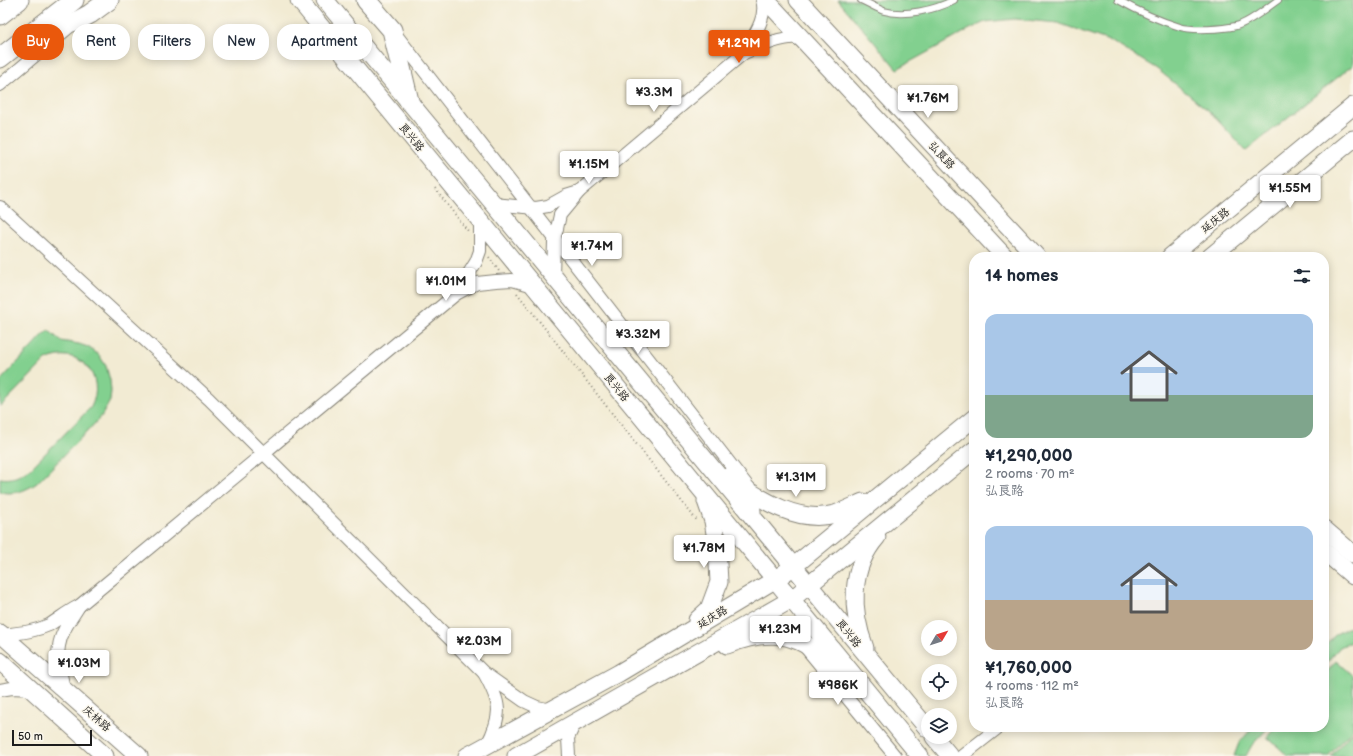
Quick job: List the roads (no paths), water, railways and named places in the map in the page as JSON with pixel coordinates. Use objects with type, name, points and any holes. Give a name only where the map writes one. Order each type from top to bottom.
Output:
[{"type":"main road","points":[[0,15],[19,0]]},
{"type":"main road","points":[[43,24],[74,0]]},
{"type":"main road","points":[[60,24],[77,21],[90,14],[109,0]]},
{"type":"main road","points":[[366,0],[392,30],[409,101]]},
{"type":"main road","points":[[0,58],[12,49]]},
{"type":"street","name":"良兴路","points":[[299,0],[920,756]]},
{"type":"street","name":"良兴路","points":[[326,0],[921,720]]},
{"type":"street","points":[[744,53],[762,19],[762,0]]},
{"type":"street","points":[[766,0],[1000,252]]},
{"type":"street","name":"弘良路","points":[[798,0],[1032,252]]},
{"type":"street","points":[[0,85],[77,21]]},
{"type":"street","points":[[392,30],[753,493],[755,518]]},
{"type":"street","points":[[553,275],[555,239],[560,215],[579,192],[744,53],[768,43],[786,39],[796,38],[808,45]]},
{"type":"street","name":"延庆路","points":[[1176,252],[1353,106]]},
{"type":"street","points":[[1216,252],[1353,139]]},
{"type":"street","points":[[494,204],[530,208],[548,206],[566,196],[579,192]]},
{"type":"street","points":[[0,207],[209,399],[484,673],[524,701],[537,707],[552,710]]},
{"type":"street","points":[[456,294],[476,262],[480,251],[480,220]]},
{"type":"street","points":[[992,243],[998,252]]},
{"type":"street","points":[[1,634],[34,631],[50,624],[67,612],[79,606],[456,294],[477,283],[496,281],[512,280],[534,286]]},
{"type":"street","name":"延庆路","points":[[467,756],[619,674],[776,579],[794,566],[969,422]]},
{"type":"street","points":[[516,756],[792,599],[969,454]]},
{"type":"street","points":[[714,469],[774,505],[798,514],[816,516],[834,514],[882,494]]},
{"type":"street","points":[[675,640],[709,610],[719,582],[717,546],[713,521],[702,490]]},
{"type":"street","points":[[869,657],[861,636],[856,614],[856,580],[859,566],[871,544],[898,513]]},
{"type":"street","points":[[1329,533],[1353,554]]},
{"type":"street","points":[[1329,555],[1353,576]]},
{"type":"street","points":[[64,690],[58,660],[59,645],[64,631],[79,606]]},
{"type":"street","name":"庆林路","points":[[1,634],[139,756]]},
{"type":"street","points":[[675,666],[744,638],[763,635],[780,635],[800,641],[819,652],[874,700]]},
{"type":"street","points":[[800,641],[895,756]]},
{"type":"street","name":"庆林路","points":[[0,661],[105,756]]},
{"type":"street","points":[[484,673],[495,697],[498,708],[498,720],[487,745]]},
{"type":"street","points":[[0,690],[12,688],[31,689]]},
{"type":"street","points":[[569,756],[568,738],[575,722]]},
{"type":"street","points":[[962,756],[993,732]]},
{"type":"street","points":[[940,744],[950,756]]},
{"type":"lane","points":[[861,0],[884,11],[909,13],[946,4],[954,0]]},
{"type":"lane","points":[[1118,0],[1132,8],[1182,28],[1207,29],[1237,26],[1261,13],[1278,0]]}]
